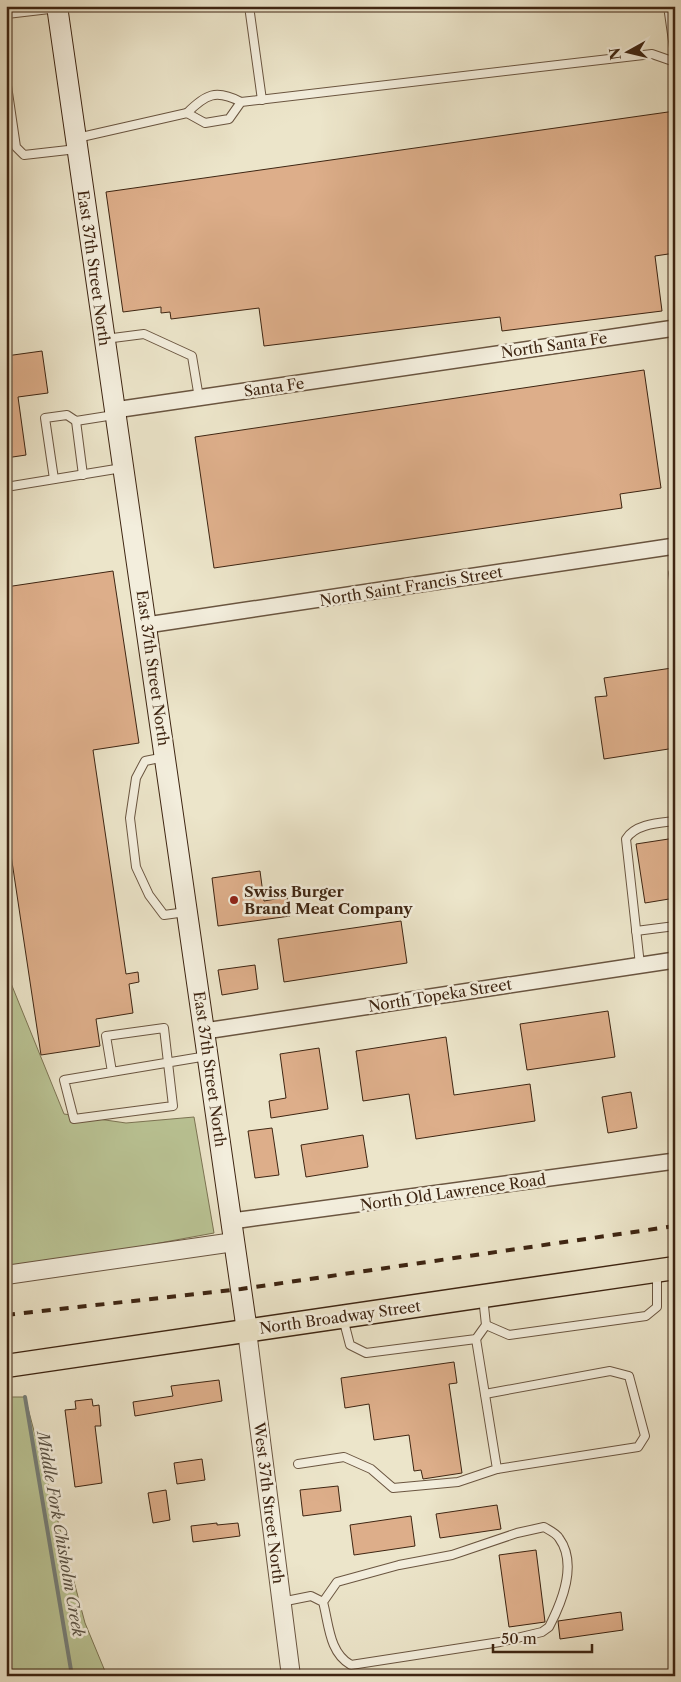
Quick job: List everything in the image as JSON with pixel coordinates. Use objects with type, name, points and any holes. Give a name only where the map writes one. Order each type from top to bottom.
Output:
[{"type":"main road","name":"East 37th Street North","points":[[57,7],[247,1331]]},
{"type":"main road","name":"North Broadway Street","points":[[6,1366],[666,1269]]},
{"type":"street","name":"North Santa Fe","points":[[434,363],[675,328]]},
{"type":"street","name":"Santa Fe","points":[[116,413],[199,398],[434,363]]},
{"type":"street","name":"North Saint Francis Street","points":[[147,625],[675,546]]},
{"type":"street","name":"North Topeka Street","points":[[205,1031],[675,960]]},
{"type":"street","name":"North Old Lawrence Road","points":[[232,1221],[675,1161]]},
{"type":"street","points":[[6,1275],[234,1242]]},
{"type":"street","name":"West 37th Street North","points":[[247,1331],[290,1676]]},
{"type":"lane","points":[[249,6],[262,100]]},
{"type":"lane","points":[[668,6],[675,55]]},
{"type":"lane","points":[[7,15],[57,7]]},
{"type":"lane","points":[[6,79],[16,147],[24,155],[77,144],[187,113],[202,98],[226,94],[241,102],[652,54],[675,62]]},
{"type":"lane","points":[[187,113],[205,123],[229,119],[241,102]]},
{"type":"lane","points":[[105,339],[144,334],[192,356],[199,398]]},
{"type":"lane","points":[[54,479],[45,418],[67,415],[76,421],[116,413]]},
{"type":"lane","points":[[76,421],[83,475]]},
{"type":"lane","points":[[6,487],[124,468]]},
{"type":"lane","points":[[675,573],[673,573],[675,588]]},
{"type":"lane","points":[[166,757],[144,761],[136,778],[130,818],[136,867],[149,895],[164,915],[188,912]]},
{"type":"lane","points":[[640,965],[626,840],[630,832],[649,825],[675,821]]},
{"type":"lane","points":[[636,930],[675,926]]},
{"type":"lane","points":[[112,1072],[106,1036],[164,1028],[168,1063],[174,1106],[74,1119],[64,1080],[168,1063],[208,1056]]},
{"type":"lane","points":[[486,1326],[510,1335],[646,1316],[657,1307],[666,1269]]},
{"type":"lane","points":[[343,1316],[350,1345],[366,1352],[476,1339],[486,1326],[483,1296]]},
{"type":"lane","points":[[476,1339],[497,1469]]},
{"type":"lane","points":[[298,1464],[344,1457],[371,1469],[393,1488],[458,1482],[497,1469],[638,1447],[645,1436],[630,1376],[610,1371],[485,1394]]},
{"type":"lane","points":[[544,1527],[558,1536],[566,1551],[568,1579],[550,1627],[542,1632],[500,1642],[350,1665],[342,1660],[333,1648],[323,1602],[337,1582],[399,1565],[452,1555],[517,1533],[544,1527]]},
{"type":"lane","points":[[281,1602],[311,1596],[323,1602]]},
{"type":"green space","points":[[6,971],[64,1114],[126,1123],[194,1117],[214,1233],[6,1271]]},
{"type":"green space","points":[[6,1397],[25,1397],[85,1623],[107,1676],[6,1676]]},
{"type":"building","points":[[675,111],[675,253],[655,256],[662,311],[502,331],[500,317],[264,346],[259,308],[171,319],[170,312],[161,313],[161,307],[123,312],[106,192]]},
{"type":"building","points":[[42,351],[48,393],[18,397],[26,455],[6,458],[6,356]]},
{"type":"building","points":[[644,370],[661,488],[620,494],[622,508],[214,568],[195,437]]},
{"type":"building","points":[[113,571],[139,743],[93,750],[126,974],[138,972],[139,982],[129,984],[133,1013],[96,1019],[100,1046],[41,1055],[8,835],[6,835],[6,587]]},
{"type":"building","points":[[672,668],[675,688],[675,748],[604,759],[595,697],[607,696],[604,678]]},
{"type":"building","points":[[675,838],[675,898],[645,903],[636,844]]},
{"type":"building","points":[[260,871],[264,901],[287,897],[290,916],[218,926],[212,878]]},
{"type":"building","points":[[401,921],[407,963],[284,982],[278,939]]},
{"type":"building","points":[[255,965],[258,989],[222,995],[218,970]]},
{"type":"building","points":[[608,1011],[615,1057],[527,1070],[520,1024]]},
{"type":"building","points":[[446,1037],[454,1095],[530,1084],[535,1121],[416,1139],[409,1094],[363,1101],[356,1051]]},
{"type":"building","points":[[319,1048],[328,1109],[271,1118],[269,1101],[286,1098],[280,1054]]},
{"type":"building","points":[[631,1092],[637,1128],[608,1133],[602,1097]]},
{"type":"building","points":[[272,1128],[279,1175],[255,1178],[248,1131]]},
{"type":"building","points":[[363,1135],[368,1167],[306,1177],[301,1145]]},
{"type":"building","points":[[454,1362],[457,1383],[449,1384],[462,1473],[423,1479],[421,1470],[414,1471],[409,1435],[374,1440],[369,1404],[345,1408],[341,1378]]},
{"type":"building","points":[[219,1380],[222,1401],[135,1416],[133,1402],[173,1396],[171,1386]]},
{"type":"building","points":[[92,1399],[93,1406],[99,1405],[101,1426],[95,1426],[102,1483],[75,1487],[65,1410],[76,1409],[75,1401]]},
{"type":"building","points":[[202,1459],[205,1480],[177,1484],[174,1463]]},
{"type":"building","points":[[338,1486],[341,1511],[303,1516],[300,1490]]},
{"type":"building","points":[[166,1490],[170,1520],[153,1523],[148,1493]]},
{"type":"building","points":[[497,1505],[501,1529],[440,1538],[436,1514]]},
{"type":"building","points":[[411,1516],[415,1546],[354,1555],[350,1525]]},
{"type":"building","points":[[217,1523],[217,1525],[238,1523],[240,1536],[193,1542],[191,1526]]},
{"type":"building","points":[[536,1550],[545,1622],[509,1627],[499,1555]]},
{"type":"building","points":[[621,1612],[623,1630],[560,1639],[558,1621]]},
{"type":"waterway","name":"Middle Fork Chisholm Creek","points":[[25,1397],[72,1676]]},
{"type":"railway","points":[[6,1315],[241,1289],[675,1226]]},
{"type":"place","name":"Swiss Burger Brand Meat Company","points":[[234,900]]}]
